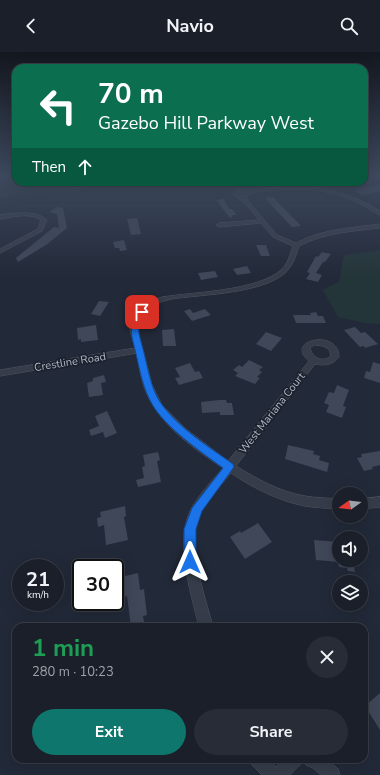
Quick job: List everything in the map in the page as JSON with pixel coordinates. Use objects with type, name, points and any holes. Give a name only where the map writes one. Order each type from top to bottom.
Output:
[{"type":"street","points":[[253,210],[275,236],[296,245]]},
{"type":"street","points":[[0,217],[34,215],[40,216],[44,220],[40,230],[0,250]]},
{"type":"street","points":[[219,225],[261,221]]},
{"type":"street","points":[[332,503],[300,500],[260,485],[229,467],[196,443],[166,416],[156,403],[147,382],[134,328],[138,318],[149,305],[168,298],[267,283],[276,279],[287,268],[296,245],[311,237],[322,234],[380,226]]},
{"type":"street","name":"Crestline Road","points":[[0,373],[140,350]]},
{"type":"street","name":"West Mariana Court","points":[[205,623],[190,562],[190,529],[197,508],[314,360]]},
{"type":"street","points":[[368,503],[380,502]]},
{"type":"street","points":[[262,763],[273,775]]},
{"type":"street","points":[[281,775],[290,763]]},
{"type":"street","points":[[320,763],[332,775]]},
{"type":"shaded area","points":[[380,250],[380,324],[365,323],[338,317],[323,290],[339,282],[344,255]]},
{"type":"building","points":[[53,210],[63,210],[67,228],[46,245],[18,262],[16,258],[54,227],[59,228],[57,214],[49,212]]},
{"type":"building","points":[[224,210],[233,210],[237,215],[232,215],[233,216],[230,218]]},
{"type":"building","points":[[276,210],[285,210],[301,226],[292,227]]},
{"type":"building","points":[[137,218],[141,234],[131,235],[127,219]]},
{"type":"building","points":[[124,240],[127,250],[120,251],[119,248],[115,248],[113,242]]},
{"type":"building","points":[[256,245],[266,245],[270,256],[261,256]]},
{"type":"building","points":[[322,252],[331,254],[325,262],[323,262],[316,273],[322,275],[318,282],[306,279],[310,273],[307,272],[316,256],[318,257]]},
{"type":"building","points":[[247,266],[251,273],[237,275],[233,269]]},
{"type":"building","points":[[215,271],[218,277],[201,280],[198,273]]},
{"type":"building","points":[[99,301],[109,302],[100,316],[91,314]]},
{"type":"building","points":[[190,309],[193,313],[205,309],[211,315],[192,321],[184,311]]},
{"type":"building","points":[[316,312],[318,316],[323,316],[326,323],[296,323],[293,315],[311,315],[310,313]]},
{"type":"building","points":[[96,325],[98,340],[81,342],[81,339],[78,340],[77,328]]},
{"type":"building","points":[[355,327],[361,333],[365,332],[378,344],[365,348],[364,346],[360,347],[344,330]]},
{"type":"building","points":[[174,329],[176,346],[163,346],[162,330]]},
{"type":"building","points":[[266,332],[282,338],[271,351],[256,344]]},
{"type":"building","points":[[249,360],[263,367],[259,370],[262,372],[257,377],[260,378],[255,384],[235,376],[238,373],[233,370],[239,365],[242,367]]},
{"type":"building","points":[[373,362],[380,364],[380,383],[364,378],[366,371],[370,372]]},
{"type":"building","points":[[190,363],[195,372],[199,371],[203,378],[179,385],[175,378],[180,377],[175,368]]},
{"type":"building","points":[[104,375],[106,382],[101,383],[103,395],[89,397],[87,383],[93,381],[93,378]]},
{"type":"building","points":[[337,385],[349,390],[343,406],[346,407],[342,418],[326,412],[329,405],[324,403],[329,392],[334,393]]},
{"type":"building","points":[[226,400],[227,403],[232,403],[234,415],[220,415],[220,412],[202,413],[201,402]]},
{"type":"building","points":[[107,411],[117,433],[105,438],[103,432],[91,436],[89,430],[99,426],[95,416]]},
{"type":"building","points":[[288,445],[314,451],[313,454],[320,456],[319,460],[329,463],[327,472],[285,459]]},
{"type":"building","points":[[380,451],[380,465],[372,467],[373,469],[364,471],[357,458],[362,457],[361,454]]},
{"type":"building","points":[[158,452],[160,460],[157,461],[161,482],[138,487],[136,480],[144,478],[142,467],[145,466],[143,455]]},
{"type":"building","points":[[125,506],[126,516],[124,517],[128,540],[106,545],[104,525],[98,527],[97,518],[101,517],[100,512]]},
{"type":"building","points":[[258,523],[272,542],[245,559],[230,537],[240,531],[241,533]]},
{"type":"building","points":[[314,540],[332,541],[332,561],[316,560]]},
{"type":"building","points":[[339,567],[354,567],[355,572],[348,571],[347,568]]},
{"type":"building","points":[[138,573],[140,590],[144,589],[147,615],[143,616],[144,623],[130,623],[127,596],[124,597],[124,576]]},
{"type":"building","points":[[380,693],[380,730],[368,711],[368,703]]},
{"type":"route","points":[[142,312],[134,328],[147,382],[156,403],[166,416],[182,431],[229,467],[197,508],[190,529],[190,562]]}]
